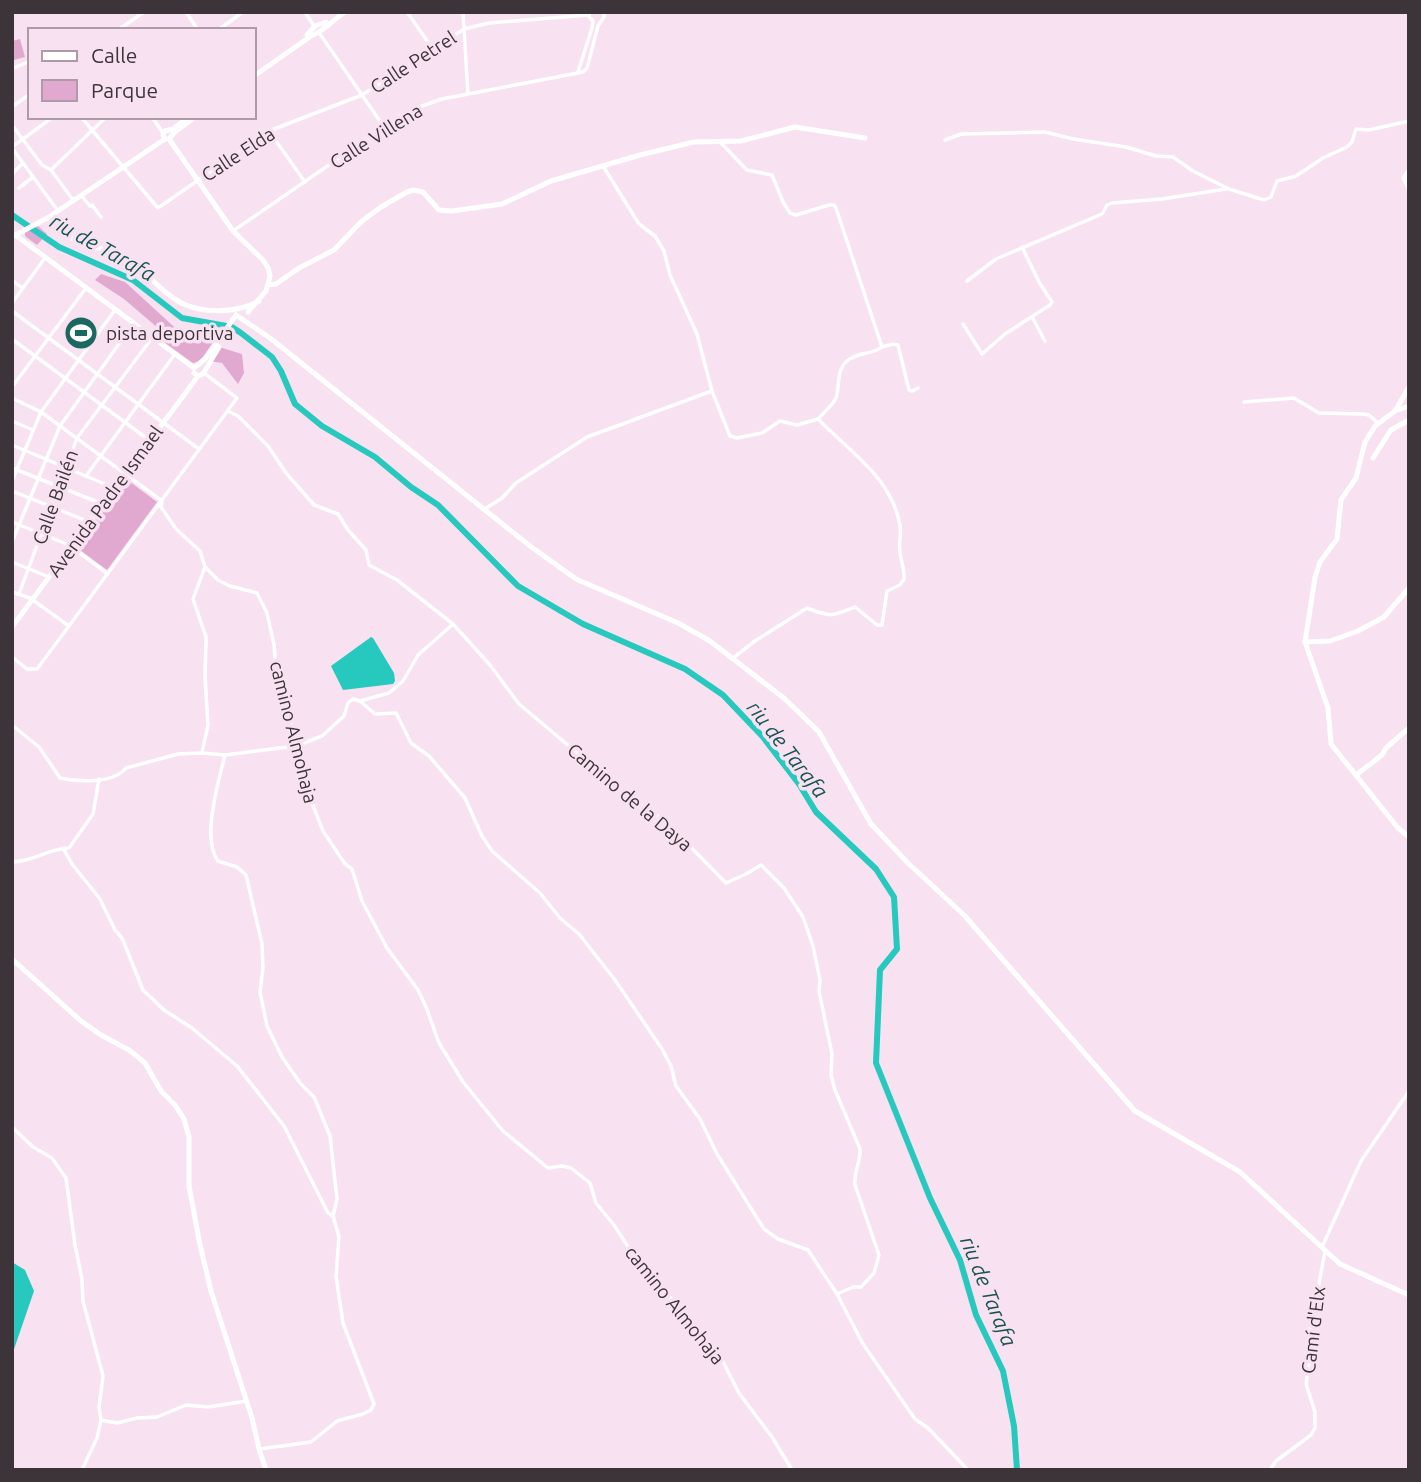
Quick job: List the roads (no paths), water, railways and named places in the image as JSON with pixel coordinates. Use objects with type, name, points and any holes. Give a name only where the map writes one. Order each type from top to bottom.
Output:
[{"type":"main road","points":[[256,73],[343,12]]},
{"type":"main road","points":[[186,119],[44,219],[14,235],[199,370]]},
{"type":"main road","points":[[167,134],[192,119]]},
{"type":"main road","points":[[268,285],[276,284],[299,268],[334,250],[381,207],[414,190],[423,192],[439,210],[452,211],[502,204],[551,181],[694,142],[741,141],[795,127],[865,138]]},
{"type":"main road","points":[[167,134],[233,231],[263,260],[270,276],[259,301],[242,314]]},
{"type":"main road","points":[[1409,171],[1404,178],[1409,188]]},
{"type":"main road","points":[[44,219],[77,241],[116,254],[130,262],[186,305],[242,314],[576,579],[678,623],[710,641],[785,699],[819,732],[872,824],[964,915],[1135,1111],[1240,1172],[1340,1265],[1409,1295]]},
{"type":"main road","name":"Avenida Padre Ismael","points":[[12,625],[242,314]]},
{"type":"main road","points":[[1395,411],[1409,387]]},
{"type":"main road","points":[[1409,406],[1395,411],[1378,423],[1366,442],[1356,478],[1340,500],[1335,543],[1319,565],[1310,601],[1305,642],[1328,708],[1331,744],[1398,828],[1409,837]]},
{"type":"main road","points":[[1373,458],[1391,430],[1409,420]]},
{"type":"main road","name":"Avenida Padre Ismael","points":[[70,546],[124,473]]},
{"type":"main road","points":[[1305,642],[1337,640],[1358,631],[1384,617],[1409,587]]},
{"type":"main road","points":[[1356,775],[1382,755],[1386,748],[1409,728]]},
{"type":"main road","points":[[12,959],[81,1021],[145,1063],[161,1091],[176,1105],[184,1119],[189,1137],[189,1186],[200,1245],[211,1291],[247,1401],[266,1470]]},
{"type":"street","points":[[121,28],[144,12]]},
{"type":"street","points":[[186,12],[197,28]]},
{"type":"street","points":[[221,28],[243,12]]},
{"type":"street","points":[[305,12],[384,127]]},
{"type":"street","points":[[407,12],[432,48]]},
{"type":"street","points":[[463,12],[468,94]]},
{"type":"street","points":[[577,74],[586,70],[604,12]]},
{"type":"street","points":[[577,74],[582,68],[593,21],[589,14]]},
{"type":"street","name":"Calle Petrel","points":[[362,95],[464,29],[489,23],[589,14]]},
{"type":"street","points":[[593,21],[599,22]]},
{"type":"street","points":[[12,69],[28,62]]},
{"type":"street","name":"Calle Villena","points":[[233,231],[384,127],[419,107],[468,94],[577,74]]},
{"type":"street","points":[[12,107],[28,95]]},
{"type":"street","name":"Calle Elda","points":[[122,166],[158,208],[269,131],[362,95]]},
{"type":"street","points":[[50,119],[12,148],[57,210]]},
{"type":"street","points":[[83,119],[122,166]]},
{"type":"street","points":[[51,170],[104,119]]},
{"type":"street","points":[[155,119],[167,134]]},
{"type":"street","points":[[944,140],[961,134],[1045,132],[1126,147],[1156,156],[1173,157],[1228,189],[1264,200],[1270,199],[1277,181],[1296,176],[1323,158],[1347,147],[1352,142],[1356,129],[1369,130],[1409,121]]},
{"type":"street","points":[[12,125],[42,165],[51,170],[73,199]]},
{"type":"street","points":[[269,131],[304,182]]},
{"type":"street","points":[[720,142],[747,170],[772,175],[790,213],[796,215],[834,205],[882,346]]},
{"type":"street","points":[[12,174],[23,163]]},
{"type":"street","points":[[603,166],[639,224],[655,236],[664,251],[670,275],[697,334],[712,391],[727,433],[734,438],[762,433],[780,421],[797,425],[818,419],[835,400],[844,363],[882,346],[898,345],[909,390],[918,388]]},
{"type":"street","points":[[19,188],[33,177]]},
{"type":"street","points":[[967,281],[996,259],[1101,214],[1107,205],[1112,203],[1228,189]]},
{"type":"street","points":[[80,194],[101,217]]},
{"type":"street","points":[[963,324],[982,354],[1005,334],[1052,302],[1022,247]]},
{"type":"street","points":[[12,303],[45,258]]},
{"type":"street","points":[[12,280],[22,288]]},
{"type":"street","points":[[12,387],[86,288]]},
{"type":"street","points":[[12,481],[41,412],[115,310]]},
{"type":"street","points":[[12,311],[199,449]]},
{"type":"street","points":[[12,322],[18,315]]},
{"type":"street","points":[[1032,317],[1045,341]]},
{"type":"street","points":[[12,542],[60,426],[134,323]]},
{"type":"street","name":"Calle Bailén","points":[[19,594],[77,438],[153,337]]},
{"type":"street","points":[[12,340],[149,439]]},
{"type":"street","points":[[86,476],[175,354]]},
{"type":"street","points":[[12,657],[27,669],[37,669],[237,398],[199,370]]},
{"type":"street","points":[[485,509],[502,498],[516,483],[587,438],[712,391]]},
{"type":"street","points":[[12,398],[41,412],[162,501]]},
{"type":"street","points":[[1244,402],[1294,398],[1319,413],[1363,414],[1378,423]]},
{"type":"street","name":"Camino de la Daya","points":[[228,411],[238,416],[268,446],[286,473],[314,505],[338,514],[348,530],[363,544],[369,565],[397,580],[453,624],[490,665],[519,704],[597,774],[666,822],[726,883],[761,865],[784,888],[803,917],[813,947],[832,1054],[831,1075],[860,1149],[855,1185],[879,1255],[874,1273],[861,1287],[853,1287],[837,1294]]},
{"type":"street","points":[[732,659],[807,608],[820,614],[832,615],[843,614],[855,607],[880,626],[884,622],[887,591],[900,585],[904,579],[899,550],[901,528],[886,487],[858,456],[818,419]]},
{"type":"street","points":[[12,421],[33,430]]},
{"type":"street","points":[[12,445],[112,487]]},
{"type":"street","points":[[15,469],[100,503]]},
{"type":"street","points":[[12,491],[87,522]]},
{"type":"street","name":"camino Almohaja","points":[[162,501],[161,508],[176,529],[200,551],[205,567],[218,580],[257,593],[267,612],[277,678],[285,698],[304,782],[323,831],[345,864],[352,869],[362,901],[387,948],[418,990],[439,1043],[463,1082],[503,1131],[530,1154],[548,1168],[570,1168],[590,1183],[596,1203],[641,1267],[681,1309],[689,1325],[722,1360],[740,1393],[792,1470]]},
{"type":"street","points":[[12,522],[70,546],[108,574]]},
{"type":"street","points":[[12,562],[48,576]]},
{"type":"street","points":[[202,753],[208,724],[206,637],[193,599],[205,567]]},
{"type":"street","points":[[12,592],[31,599],[69,626]]},
{"type":"street","points":[[360,701],[389,693],[403,681],[418,655],[453,624]]},
{"type":"street","points":[[12,725],[39,747],[60,778],[85,782],[178,754],[225,755],[296,746],[322,736],[344,716],[348,703],[353,699],[360,701],[376,714],[396,713],[411,743],[429,756],[465,798],[482,836],[492,850],[529,882],[560,918],[579,934],[615,980],[662,1049],[671,1066],[676,1086],[700,1119],[717,1154],[764,1230],[778,1239],[808,1250],[837,1294],[863,1344],[915,1419],[953,1452],[968,1470]]},
{"type":"street","points":[[225,755],[214,808],[214,853],[218,861],[237,867],[247,878],[263,953],[260,988],[266,1019],[278,1051],[297,1079],[314,1097],[327,1128],[337,1199],[333,1216],[338,1231],[335,1270],[343,1323],[373,1401],[373,1408],[363,1414],[337,1420],[311,1442],[259,1450]]},
{"type":"street","points":[[12,862],[26,862],[54,849],[69,848],[93,814],[99,779]]},
{"type":"street","points":[[63,848],[72,864],[100,899],[115,930],[122,938],[143,990],[164,1010],[192,1028],[237,1066],[284,1126],[328,1213],[333,1216]]},
{"type":"street","points":[[1323,1251],[1361,1161],[1409,1091]]},
{"type":"street","points":[[12,1127],[33,1147],[52,1158],[66,1178],[83,1301],[103,1376],[99,1407],[101,1420],[97,1438],[82,1470]]},
{"type":"street","name":"Camí d'Elx","points":[[1270,1470],[1276,1461],[1311,1435],[1315,1428],[1315,1412],[1306,1384],[1311,1351],[1310,1330],[1323,1251]]},
{"type":"street","points":[[101,1420],[117,1423],[158,1417],[186,1405],[208,1407],[247,1401]]},
{"type":"waterway","name":"riu de Tarafa","points":[[12,215],[59,247],[133,280],[182,318],[232,327],[241,333],[272,357],[295,404],[322,426],[375,457],[438,505],[518,586],[583,624],[685,669],[723,695],[763,737],[799,784],[816,812],[876,869],[894,897],[897,949],[880,970],[876,1063],[930,1198],[960,1260],[976,1315],[1003,1371],[1014,1426],[1017,1470]]},
{"type":"place","name":"pista deportiva","points":[[81,333]]}]
